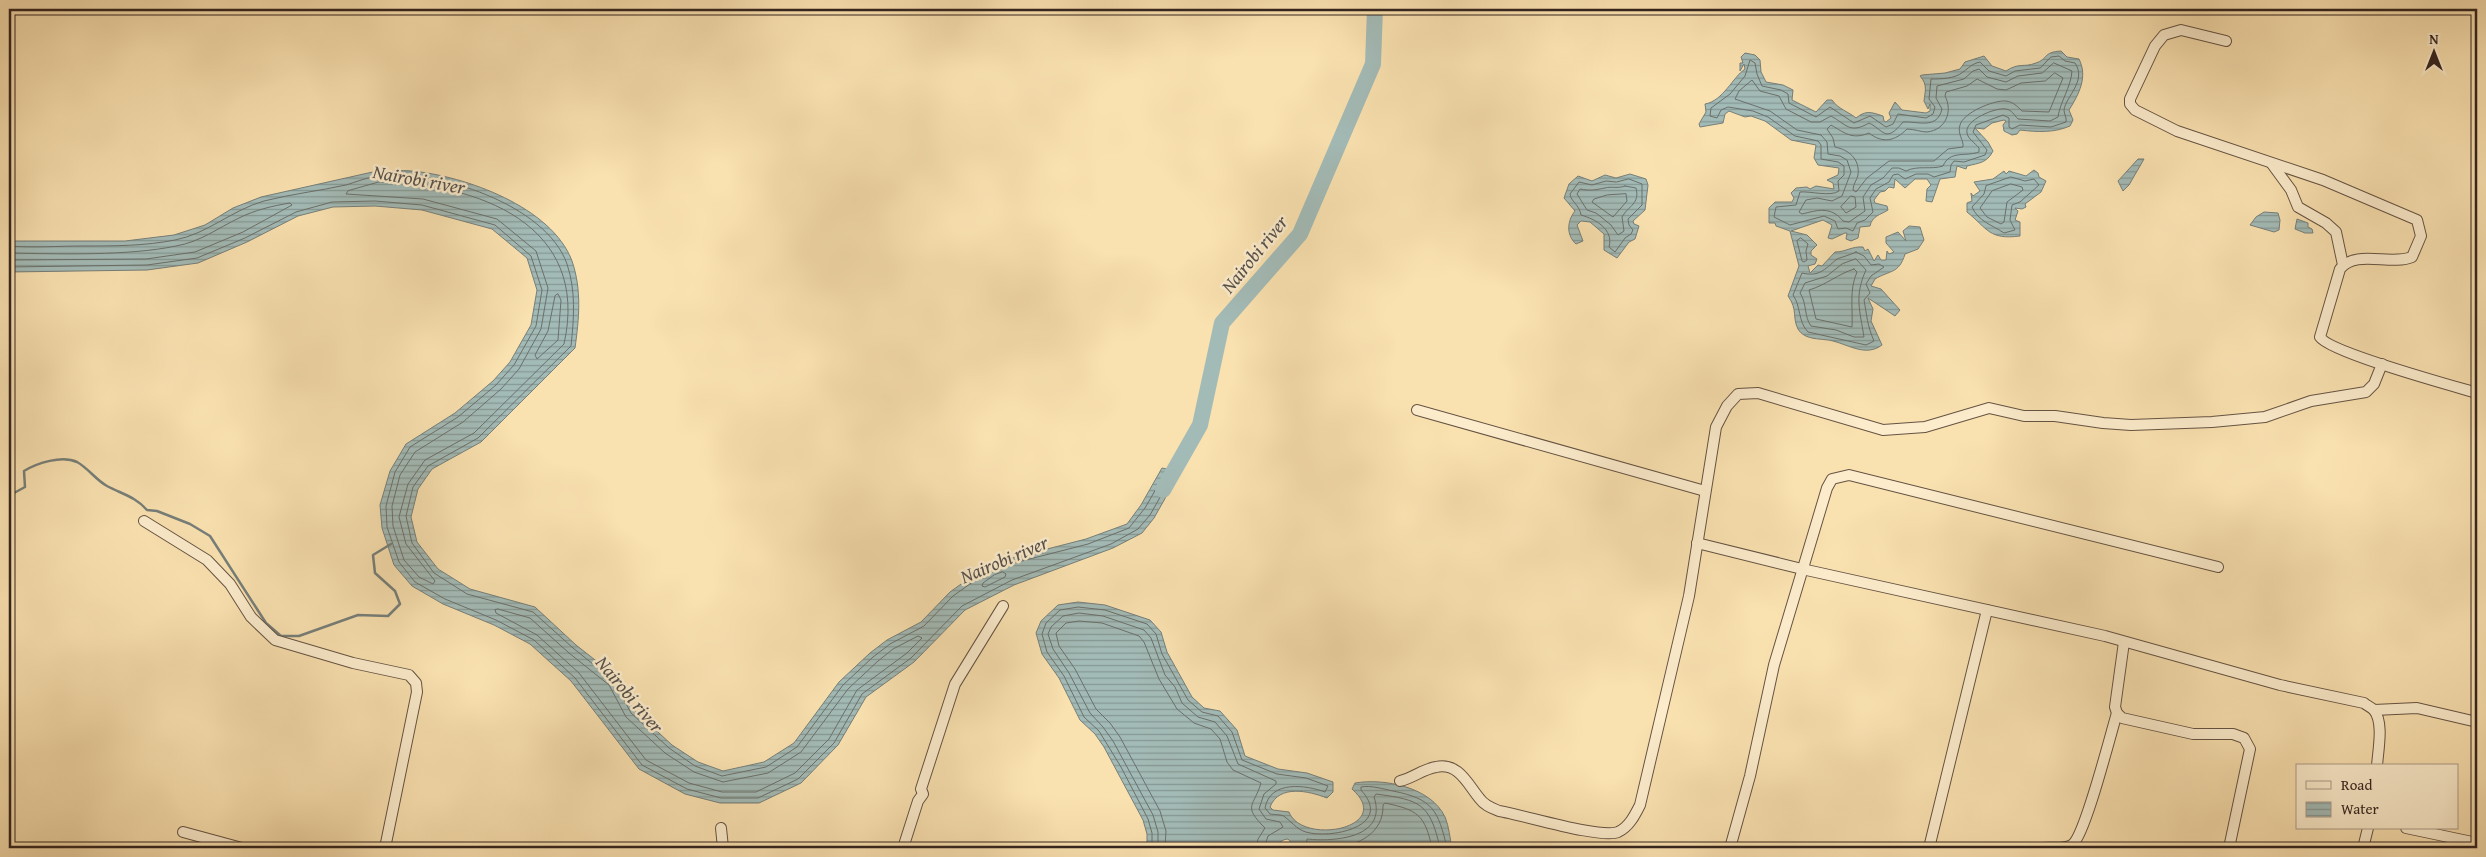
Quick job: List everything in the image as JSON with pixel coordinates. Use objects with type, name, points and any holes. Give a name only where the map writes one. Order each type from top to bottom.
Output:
[{"type":"street","points":[[2226,41],[2181,30],[2164,35],[2146,64],[2130,99],[2130,104],[2135,110],[2177,131],[2323,180],[2417,220],[2420,236],[2412,257],[2400,261],[2359,259],[2343,265],[2340,269],[2320,337],[2322,341],[2335,347],[2382,364],[2477,393]]},
{"type":"street","points":[[2272,164],[2291,190],[2298,207],[2326,223],[2336,232],[2343,265]]},
{"type":"street","points":[[1400,781],[1412,779],[1435,767],[1443,766],[1460,773],[1487,806],[1499,811],[1596,834],[1618,832],[1627,826],[1640,805],[1689,596],[1716,427],[1726,406],[1738,394],[1758,393],[1883,430],[1925,427],[1989,408],[2024,416],[2055,416],[2132,425],[2212,422],[2265,417],[2311,401],[2366,392],[2374,384],[2382,364]]},
{"type":"street","points":[[1417,410],[1705,491]]},
{"type":"street","points":[[1730,848],[1750,776],[1774,666],[1827,488],[1832,479],[1849,475],[2218,567]]},
{"type":"street","points":[[144,521],[207,560],[230,584],[252,616],[275,640],[353,662],[410,675],[416,683],[417,692],[386,848]]},
{"type":"street","points":[[1697,543],[1802,569],[2124,642],[2280,685],[2364,703],[2374,710],[2417,708],[2477,722]]},
{"type":"street","points":[[903,848],[918,801],[923,794],[922,789],[956,684],[1003,606]]},
{"type":"street","points":[[1929,848],[1987,610]]},
{"type":"street","points":[[2124,642],[2115,707],[2117,713],[2122,718],[2193,734],[2233,734],[2244,738],[2248,743],[2250,749],[2229,848]]},
{"type":"street","points":[[2374,710],[2379,730],[2377,764]]},
{"type":"street","points":[[2043,848],[2068,847],[2075,842],[2085,821],[2117,713]]},
{"type":"street","points":[[721,828],[723,848]]},
{"type":"street","points":[[2363,848],[2368,830]]},
{"type":"street","points":[[2415,830],[2477,843]]},
{"type":"street","points":[[183,832],[242,848]]},
{"type":"water","points":[[2061,51],[2067,57],[2079,59],[2083,72],[2079,92],[2069,110],[2073,120],[2070,126],[2058,130],[2020,130],[2017,134],[2012,135],[2004,131],[2003,125],[2006,121],[2004,120],[1992,123],[1984,129],[1975,128],[1988,142],[1993,151],[1991,155],[1979,163],[1967,166],[1966,169],[1957,166],[1955,177],[1940,179],[1932,202],[1926,201],[1927,189],[1931,185],[1927,179],[1915,179],[1905,188],[1895,179],[1894,188],[1889,187],[1885,191],[1880,192],[1874,200],[1875,203],[1887,206],[1888,210],[1874,218],[1870,226],[1860,227],[1858,238],[1851,241],[1846,239],[1847,233],[1845,233],[1832,239],[1828,238],[1832,225],[1823,220],[1791,231],[1807,235],[1817,245],[1811,251],[1811,255],[1817,259],[1815,264],[1808,266],[1810,273],[1818,265],[1822,266],[1835,252],[1856,247],[1863,247],[1865,251],[1868,249],[1874,261],[1878,255],[1881,260],[1886,260],[1887,251],[1889,254],[1894,252],[1886,243],[1886,237],[1898,232],[1906,241],[1903,231],[1909,226],[1920,227],[1924,240],[1918,249],[1905,254],[1897,268],[1875,279],[1871,286],[1881,289],[1900,310],[1895,316],[1868,298],[1873,309],[1871,321],[1882,345],[1870,350],[1864,350],[1833,341],[1805,336],[1801,333],[1796,325],[1793,305],[1788,296],[1799,266],[1790,231],[1776,226],[1775,223],[1769,223],[1769,208],[1775,202],[1792,202],[1794,198],[1791,193],[1796,188],[1807,187],[1810,189],[1816,186],[1834,189],[1833,183],[1827,180],[1838,175],[1839,168],[1818,165],[1814,158],[1816,145],[1791,140],[1765,121],[1751,116],[1745,117],[1729,111],[1725,114],[1723,123],[1700,127],[1699,124],[1706,112],[1705,104],[1722,94],[1745,69],[1744,64],[1740,71],[1740,63],[1743,63],[1741,57],[1745,53],[1755,55],[1760,60],[1761,72],[1766,82],[1783,85],[1793,90],[1792,100],[1816,112],[1827,100],[1832,100],[1837,106],[1856,118],[1866,113],[1872,113],[1883,116],[1886,122],[1891,118],[1889,113],[1895,102],[1902,110],[1926,113],[1930,111],[1930,104],[1928,109],[1924,101],[1925,88],[1920,76],[1922,75],[1945,73],[1960,69],[1965,62],[1984,56],[1992,66],[2006,71],[2018,66],[2036,63],[2048,54]]},
{"type":"water","points":[[2138,159],[2144,159],[2129,185],[2123,191],[2118,181]]},
{"type":"water","points":[[2034,170],[2038,173],[2039,177],[2046,181],[2041,192],[2025,204],[2026,207],[2022,209],[2015,208],[2018,211],[2015,220],[2020,222],[2020,236],[1995,235],[1967,212],[1967,203],[1972,201],[1971,193],[1973,196],[1980,191],[1974,182],[1993,179],[2004,171],[2006,174],[2009,171],[2026,176]]},
{"type":"water","points":[[377,171],[408,171],[433,174],[457,180],[481,187],[527,210],[546,225],[562,242],[572,261],[577,283],[578,315],[575,348],[481,442],[432,469],[418,489],[411,517],[417,542],[438,569],[470,589],[535,607],[576,645],[618,678],[634,710],[672,745],[698,762],[723,771],[764,762],[794,743],[839,682],[870,653],[887,640],[921,622],[950,592],[989,564],[1086,539],[1127,524],[1141,505],[1162,468],[1180,472],[1154,518],[1142,533],[1113,548],[1014,585],[965,610],[914,662],[866,697],[838,745],[801,783],[759,803],[720,803],[685,794],[639,769],[571,681],[530,644],[494,625],[443,604],[412,586],[394,565],[382,528],[380,505],[390,471],[406,444],[455,413],[493,381],[510,362],[531,325],[537,290],[527,258],[492,229],[422,210],[375,206],[333,207],[298,216],[247,242],[198,263],[147,270],[9,272],[9,241],[125,241],[174,235],[205,225],[233,208],[261,197]]},
{"type":"water","points":[[1630,174],[1646,179],[1648,185],[1645,210],[1633,221],[1634,224],[1639,226],[1635,239],[1629,242],[1617,258],[1604,250],[1604,234],[1590,222],[1581,221],[1577,225],[1583,241],[1576,244],[1569,232],[1570,219],[1575,211],[1564,198],[1569,184],[1578,176],[1592,181],[1605,175],[1616,178]]},
{"type":"water","points":[[2264,212],[2278,213],[2280,220],[2279,230],[2274,232],[2250,225],[2256,217]]},
{"type":"water","points":[[2297,219],[2308,223],[2308,227],[2312,229],[2313,233],[2305,233],[2295,229]]},
{"type":"water","points":[[1078,602],[1105,605],[1150,620],[1161,632],[1167,652],[1192,697],[1204,708],[1220,711],[1237,730],[1245,756],[1278,769],[1307,773],[1333,782],[1333,792],[1327,798],[1312,793],[1287,792],[1274,800],[1270,807],[1273,810],[1289,812],[1297,822],[1311,828],[1326,830],[1342,828],[1355,822],[1363,814],[1362,803],[1352,789],[1355,783],[1379,782],[1393,784],[1418,792],[1429,798],[1438,807],[1445,817],[1452,848],[1296,848],[1288,839],[1280,842],[1274,848],[1147,848],[1147,834],[1143,820],[1104,747],[1095,734],[1080,720],[1059,678],[1042,654],[1036,633],[1041,621],[1058,605]]},
{"type":"waterway","name":"Nairobi river","points":[[1163,490],[1200,425],[1222,323],[1300,234],[1373,64],[1375,9]]},
{"type":"waterway","points":[[9,500],[14,493],[25,487],[24,471],[50,461],[64,459],[77,462],[107,486],[133,499],[147,510],[157,511],[190,524],[210,536],[266,623],[281,636],[299,636],[358,615],[388,616],[400,604],[395,591],[375,573],[373,555],[391,544]]}]
